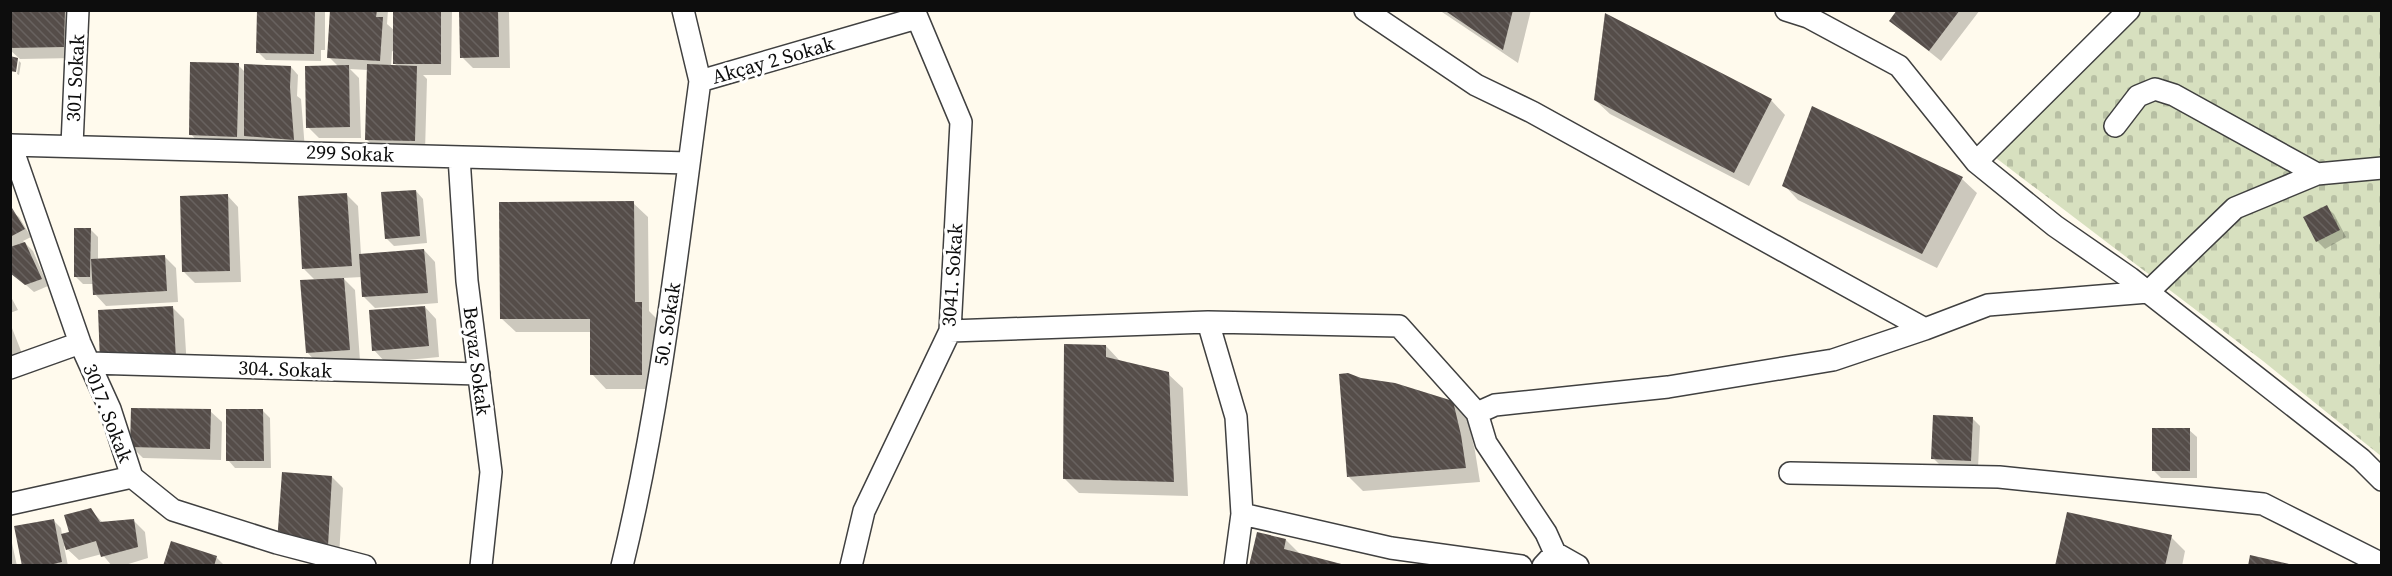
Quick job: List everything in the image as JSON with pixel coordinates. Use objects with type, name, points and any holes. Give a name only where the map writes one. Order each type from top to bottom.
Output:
[{"type":"street","name":"301 Sokak","points":[[72,145],[78,10]]},
{"type":"street","name":"Akçay 2 Sokak","points":[[683,10],[700,81],[915,14]]},
{"type":"street","points":[[1365,10],[1476,85],[1532,112],[1925,329]]},
{"type":"street","points":[[1786,10],[1808,17],[1899,66],[1976,162],[2055,226],[2148,292],[2361,459],[2382,480]]},
{"type":"street","points":[[1976,162],[2129,10]]},
{"type":"street","name":"3041. Sokak","points":[[851,566],[864,511],[950,332],[962,122],[915,14]]},
{"type":"street","name":"50. Sokak","points":[[622,566],[638,502],[669,317],[700,81]]},
{"type":"street","points":[[2115,126],[2138,96],[2155,88],[2174,95],[2317,174]]},
{"type":"street","name":"299 Sokak","points":[[11,145],[689,164]]},
{"type":"street","name":"3017. Sokak","points":[[11,145],[18,189],[80,343],[110,409],[132,477],[173,510],[277,543],[365,566]]},
{"type":"street","name":"Beyaz Sokak","points":[[459,157],[467,281],[491,472],[481,566]]},
{"type":"street","points":[[1476,414],[1496,405],[1668,387],[1833,360],[1988,305],[2148,292],[2235,208],[2317,174],[2382,168]]},
{"type":"street","points":[[1208,322],[1236,417],[1242,514],[1235,566]]},
{"type":"street","points":[[950,332],[1208,322],[1399,326],[1476,414],[1486,443],[1546,533],[1549,559],[1578,566]]},
{"type":"street","points":[[10,368],[80,343]]},
{"type":"street","name":"304. Sokak","points":[[90,363],[479,374]]},
{"type":"street","points":[[1790,473],[1999,477],[2263,504],[2382,564]]},
{"type":"street","points":[[10,504],[132,477]]},
{"type":"street","points":[[1242,514],[1390,548],[1521,566]]},
{"type":"green space","points":[[2140,11],[2381,11],[2381,456],[2263,361],[1996,158],[2014,137]]},
{"type":"building","points":[[10,10],[65,10],[64,47],[10,48]]},
{"type":"building","points":[[257,10],[315,10],[314,54],[256,53]]},
{"type":"building","points":[[330,10],[377,10],[376,17],[383,17],[380,61],[327,58]]},
{"type":"building","points":[[393,10],[441,10],[441,64],[393,64]]},
{"type":"building","points":[[459,10],[498,10],[499,57],[460,58]]},
{"type":"building","points":[[1444,10],[1513,10],[1503,50]]},
{"type":"building","points":[[1897,10],[1960,10],[1929,51],[1889,21]]},
{"type":"building","points":[[1605,13],[1772,99],[1734,173],[1594,100]]},
{"type":"building","points":[[10,56],[18,58],[16,72],[10,71]]},
{"type":"building","points":[[190,62],[239,63],[237,137],[189,135]]},
{"type":"building","points":[[244,64],[291,66],[290,87],[294,140],[244,136]]},
{"type":"building","points":[[367,64],[417,66],[415,141],[365,140]]},
{"type":"building","points":[[349,65],[350,127],[306,128],[305,66]]},
{"type":"building","points":[[1812,106],[1963,177],[1922,254],[1782,186]]},
{"type":"building","points":[[416,190],[420,236],[385,239],[381,192]]},
{"type":"building","points":[[347,193],[352,266],[302,269],[298,196]]},
{"type":"building","points":[[228,194],[230,271],[182,272],[180,196]]},
{"type":"building","points":[[634,201],[635,302],[642,302],[642,375],[590,375],[590,319],[500,319],[499,202]]},
{"type":"building","points":[[2327,205],[2340,230],[2316,242],[2303,217]]},
{"type":"building","points":[[12,208],[25,229],[10,237],[10,209]]},
{"type":"building","points":[[74,228],[91,228],[90,277],[74,277]]},
{"type":"building","points":[[25,242],[42,279],[25,285],[10,273],[10,247]]},
{"type":"building","points":[[424,249],[428,293],[362,297],[359,254]]},
{"type":"building","points":[[165,255],[167,291],[93,295],[91,259]]},
{"type":"building","points":[[344,278],[350,350],[306,353],[300,280]]},
{"type":"building","points":[[173,306],[176,359],[100,362],[98,310]]},
{"type":"building","points":[[425,306],[429,346],[372,351],[369,310]]},
{"type":"building","points":[[1064,344],[1106,345],[1106,357],[1169,372],[1174,482],[1063,479]]},
{"type":"building","points":[[1348,373],[1361,378],[1395,383],[1453,401],[1466,468],[1347,477],[1339,374]]},
{"type":"building","points":[[131,408],[211,409],[210,449],[130,447]]},
{"type":"building","points":[[226,409],[263,409],[264,461],[226,461]]},
{"type":"building","points":[[1933,415],[1973,417],[1971,461],[1931,459]]},
{"type":"building","points":[[2152,428],[2190,428],[2190,471],[2152,471]]},
{"type":"building","points":[[282,472],[332,476],[328,546],[277,543]]},
{"type":"building","points":[[91,508],[100,522],[134,519],[138,547],[101,557],[96,541],[66,550],[61,534],[69,532],[64,515]]},
{"type":"building","points":[[2067,512],[2172,535],[2165,566],[2055,566]]},
{"type":"building","points":[[54,519],[62,562],[45,566],[22,566],[14,526]]},
{"type":"building","points":[[1257,532],[1286,539],[1284,549],[1349,566],[1249,566]]},
{"type":"building","points":[[171,541],[217,556],[214,566],[163,566]]},
{"type":"building","points":[[2250,555],[2293,565],[2293,566],[2248,566]]}]
